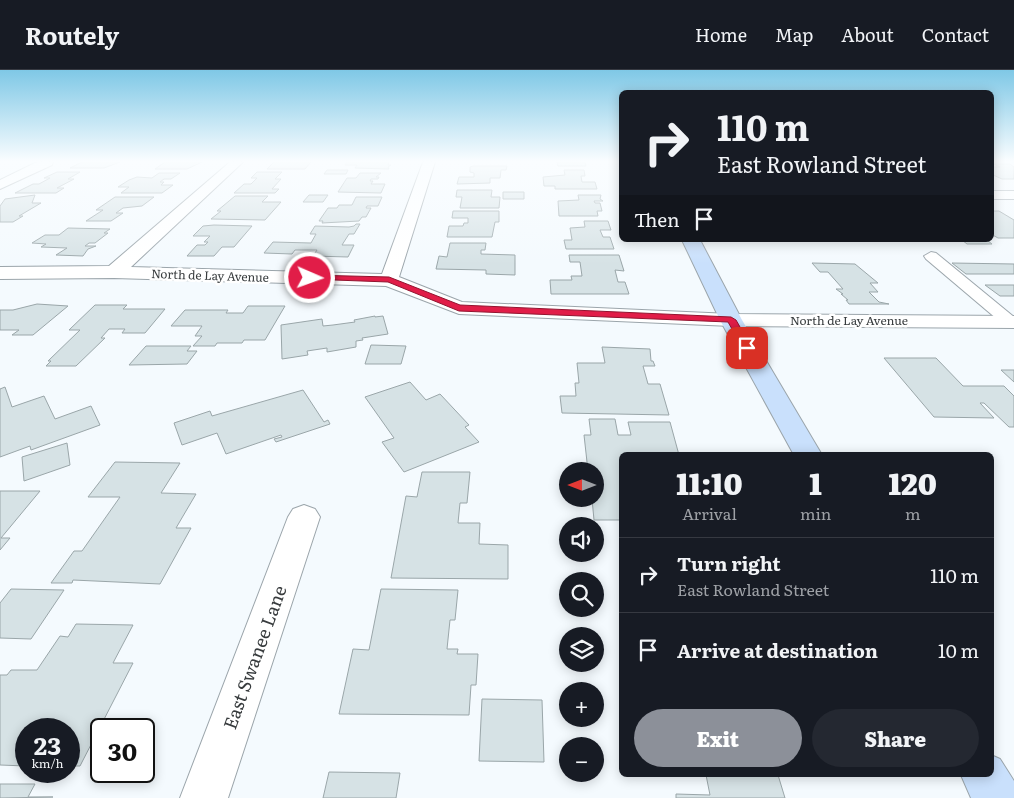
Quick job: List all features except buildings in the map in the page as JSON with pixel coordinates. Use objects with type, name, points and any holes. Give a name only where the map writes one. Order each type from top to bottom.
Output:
[{"type":"main road","points":[[692,242],[731,320],[806,452]]},
{"type":"main road","points":[[985,777],[997,798]]},
{"type":"street","points":[[114,272],[199,196]]},
{"type":"street","points":[[389,280],[417,196]]},
{"type":"street","name":"North de Lay Avenue","points":[[0,273],[114,272],[389,280],[459,308],[731,320],[1012,322]]},
{"type":"street","name":"East Swanee Lane","points":[[204,798],[304,517]]},
{"type":"lane","points":[[931,256],[1012,322]]},
{"type":"route","points":[[310,278],[389,280],[459,308],[731,320],[747,348]]}]
